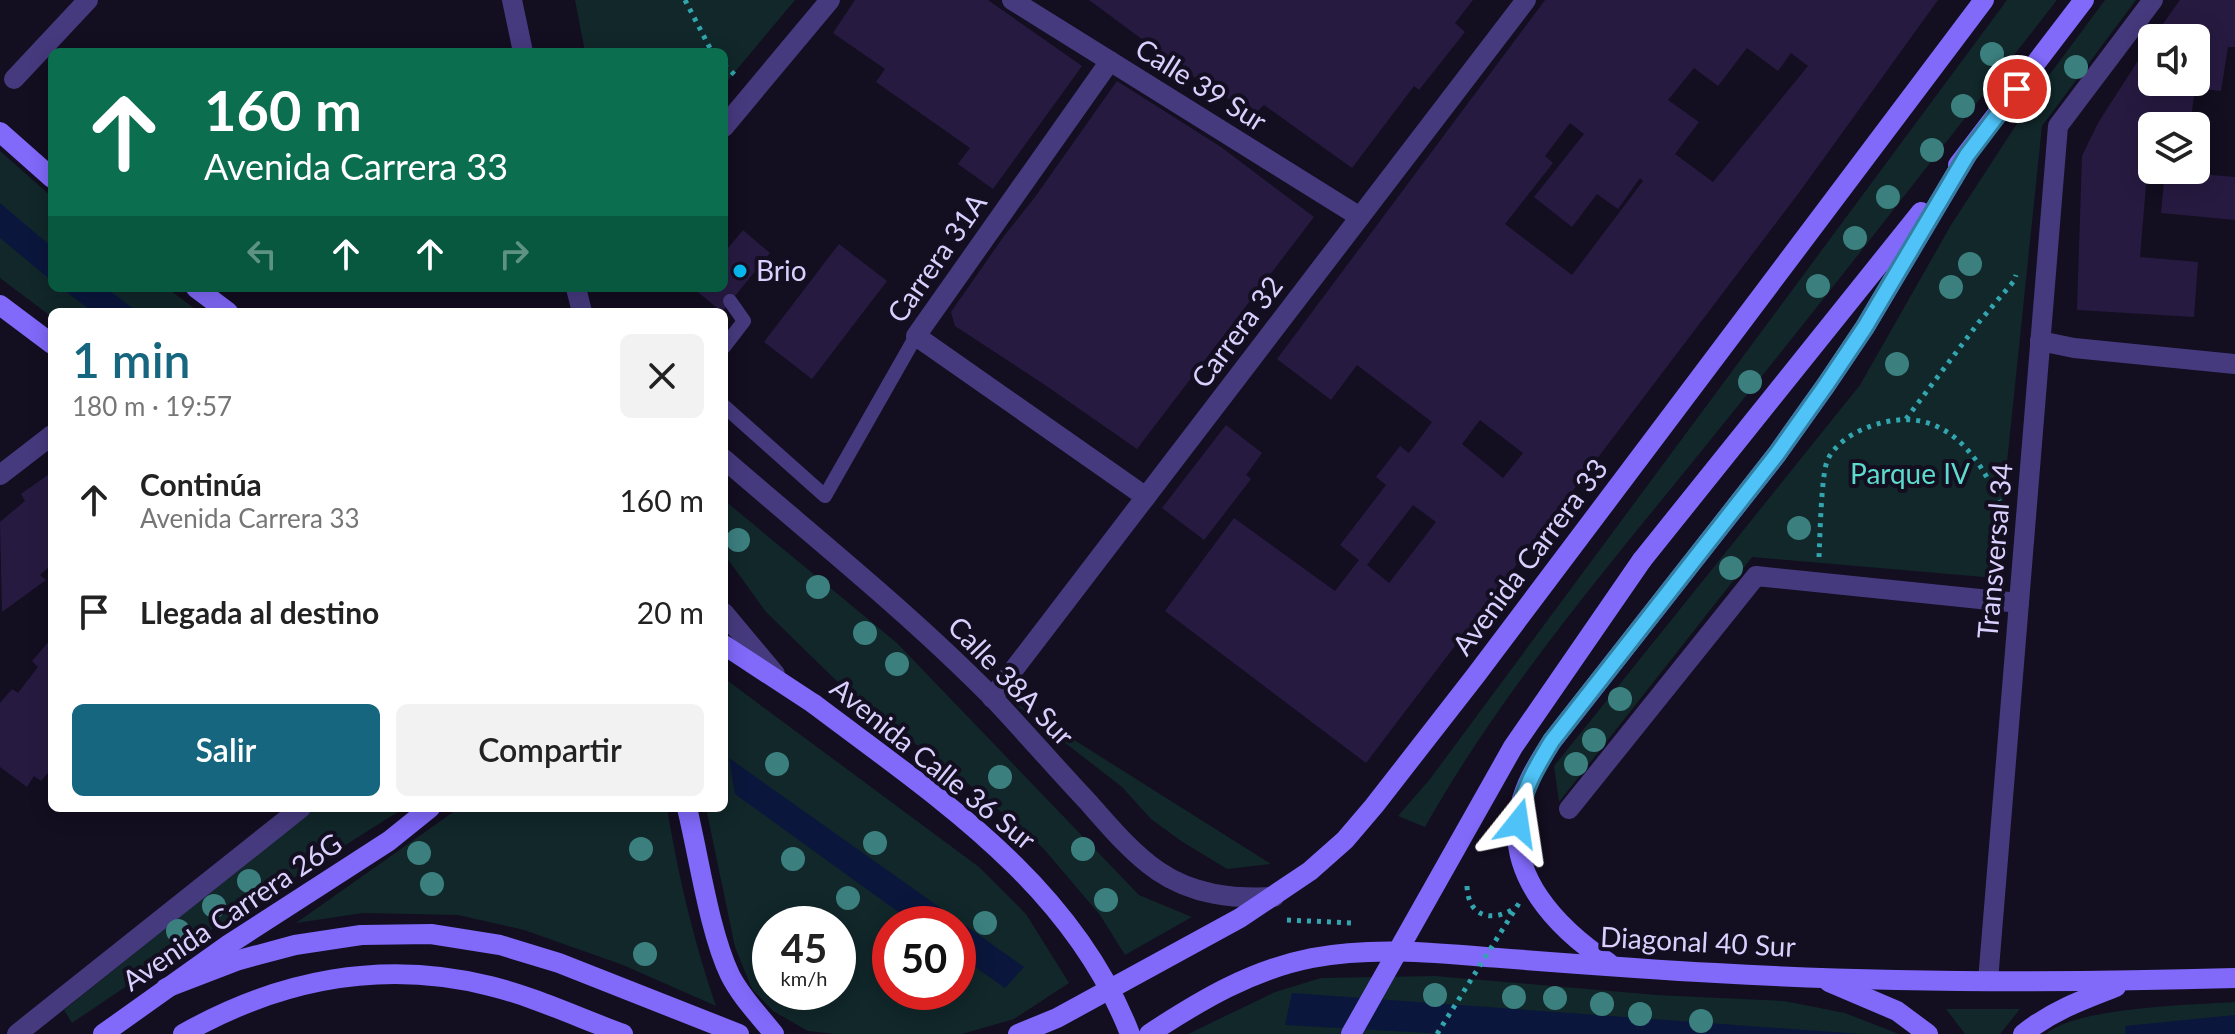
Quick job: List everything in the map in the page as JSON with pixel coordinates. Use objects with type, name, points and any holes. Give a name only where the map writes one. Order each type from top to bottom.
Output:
[{"type":"main road","name":"Avenida Carrera 33","points":[[1018,1034],[1057,1018],[1274,897],[1345,840],[1374,806],[1984,0]]},
{"type":"main road","points":[[1351,1034],[1513,747],[1642,560],[1967,155],[2084,0]]},
{"type":"main road","points":[[0,132],[48,174]]},
{"type":"main road","points":[[1612,965],[1566,931],[1541,901],[1526,874],[1516,840],[1520,807],[1534,770],[1552,741],[1777,454],[1826,385],[1865,327],[1967,155]]},
{"type":"main road","points":[[201,292],[223,308]]},
{"type":"main road","points":[[0,305],[48,341]]},
{"type":"main road","name":"Avenida Calle 36 Sur","points":[[728,647],[781,680],[953,810],[1036,885],[1098,968],[1130,1034]]},
{"type":"main road","name":"Avenida Carrera 26G","points":[[103,1034],[166,988],[389,841],[425,812]]},
{"type":"main road","points":[[688,812],[711,912],[730,975],[774,1034]]},
{"type":"main road","points":[[166,988],[239,960],[295,945],[361,935],[431,934],[500,945],[559,963],[739,1034]]},
{"type":"main road","name":"Diagonal 40 Sur","points":[[1173,1019],[1243,979],[1276,966],[1353,952],[1425,951],[1717,973],[2032,983],[2235,978]]},
{"type":"main road","points":[[183,1034],[217,1015],[270,993],[340,979],[392,974],[442,977],[492,986],[623,1034]]},
{"type":"main road","points":[[1815,976],[1897,1011],[1928,1034]]},
{"type":"main road","points":[[2023,1034],[2067,1005],[2131,981]]},
{"type":"main road","points":[[1138,1034],[1173,1019]]},
{"type":"main road","points":[[1149,1034],[1173,1019]]},
{"type":"street","points":[[14,79],[88,0]]},
{"type":"street","points":[[512,0],[522,48]]},
{"type":"street","points":[[728,122],[830,0]]},
{"type":"street","name":"Calle 39 Sur","points":[[1012,0],[1360,217]]},
{"type":"street","name":"Carrera 32","points":[[992,698],[1526,0]]},
{"type":"street","name":"Transversal 34","points":[[1988,981],[2058,126],[2153,0]]},
{"type":"street","name":"Carrera 31A","points":[[916,336],[1110,61]]},
{"type":"street","points":[[916,336],[1146,497]]},
{"type":"street","points":[[2040,341],[2074,348],[2235,364]]},
{"type":"street","points":[[0,475],[48,438]]},
{"type":"street","name":"Calle 38A Sur","points":[[728,462],[921,628],[992,698],[1111,828],[1157,870],[1181,884],[1203,891],[1247,898],[1274,897]]},
{"type":"street","points":[[1569,809],[1756,576],[2019,603]]},
{"type":"street","points":[[728,618],[781,680]]},
{"type":"street","points":[[17,1034],[296,812]]},
{"type":"lane","points":[[728,342],[744,321],[730,301]]},
{"type":"lane","name":"Carrera 31A","points":[[728,410],[825,496],[916,336]]},
{"type":"path","points":[[685,0],[710,48]]},
{"type":"path","points":[[1905,420],[2014,281],[2018,270]]},
{"type":"path","points":[[1817,582],[1826,462],[1835,449],[1857,432],[1887,421],[1905,420],[1934,425],[1959,439],[1981,466],[2001,505]]},
{"type":"path","points":[[1468,880],[1468,899],[1480,913],[1498,917],[1506,915],[1513,908]]},
{"type":"path","points":[[1437,1034],[1521,900]]},
{"type":"green space","points":[[575,0],[795,0],[728,80],[728,48],[584,48]]},
{"type":"green space","points":[[2007,0],[2057,0],[1562,624],[1490,723],[1425,827],[1398,816],[1430,779]]},
{"type":"green space","name":"Parque IV","points":[[2105,0],[2136,0],[2042,126],[1995,578],[1752,557],[1559,802],[1554,766],[1860,385],[1951,225],[2044,82]]},
{"type":"green space","points":[[0,151],[48,193],[48,292],[172,292],[194,308],[48,308],[48,314],[0,278]]},
{"type":"green space","points":[[728,503],[897,643],[1139,895],[1192,917],[1125,955],[1100,915],[1043,848],[971,786],[851,695],[766,612],[728,560]]},
{"type":"green space","points":[[728,681],[979,867],[1026,914],[1069,983],[1014,1019],[962,1034],[835,1034],[808,1031],[772,1010],[856,1010],[856,906],[752,906],[752,989],[735,947],[707,812],[728,812]]},
{"type":"green space","points":[[1006,697],[1271,864],[1227,869],[1181,841],[1151,819],[1122,787]]},
{"type":"green space","points":[[310,812],[398,812],[189,944],[72,1023],[64,1010]]},
{"type":"green space","points":[[453,812],[668,812],[687,908],[716,1006],[623,965],[524,930],[458,915],[363,913],[296,923]]},
{"type":"green space","points":[[1435,976],[1657,995],[1784,1001],[1845,1013],[1899,1034],[1188,1034],[1275,992],[1321,978]]},
{"type":"green space","points":[[2235,1002],[2235,1034],[2046,1034],[2061,1025],[2108,1013]]},
{"type":"green space","points":[[1946,1009],[2020,1009],[2000,1034],[1965,1034]]},
{"type":"water","points":[[0,203],[48,244],[48,278],[0,238]]},
{"type":"water","points":[[66,292],[111,292],[133,308],[88,308]]},
{"type":"water","points":[[729,758],[938,906],[890,906],[735,794]]},
{"type":"water","points":[[976,933],[1024,967],[1005,988],[976,968]]},
{"type":"water","points":[[1292,993],[1861,1034],[1447,1034],[1285,1025]]},
{"type":"water","points":[[2235,1015],[2235,1034],[2126,1034],[2125,1026]]},
{"type":"building","points":[[855,0],[988,0],[1082,66],[993,189],[958,164],[970,148],[876,82],[885,69],[833,33]]},
{"type":"building","points":[[1089,0],[1473,0],[1455,23],[1465,32],[1419,90],[1414,86],[1352,168],[1264,105],[1253,115],[1185,71]]},
{"type":"building","points":[[1545,0],[1938,0],[1798,194],[1366,763],[1165,611],[1234,518],[1335,591],[1359,560],[1340,545],[1386,485],[1376,477],[1400,446],[1409,453],[1432,422],[1357,365],[1331,400],[1277,359]],"holes":[[[1747,48],[1778,71],[1791,53],[1808,66],[1713,182],[1675,154],[1699,122],[1668,100],[1694,68],[1718,86]],[[1570,123],[1584,134],[1534,197],[1572,227],[1597,194],[1618,209],[1640,178],[1643,181],[1572,275],[1505,224],[1553,163],[1545,156]],[[1480,420],[1523,453],[1503,478],[1462,444]],[[1413,505],[1436,522],[1389,583],[1367,565]]]},
{"type":"building","points":[[2180,0],[2235,0],[2235,47],[2228,47],[2221,91],[2210,90],[2210,24],[2163,24]]},
{"type":"building","points":[[2138,61],[2138,96],[2194,96],[2192,112],[2138,112],[2138,184],[2146,184],[2140,257],[2198,262],[2194,317],[2077,310],[2082,156],[2098,123]]},
{"type":"building","points":[[1117,81],[1221,147],[1314,217],[1137,449],[955,326],[951,312]]},
{"type":"building","points":[[2210,175],[2235,177],[2235,220],[2161,213],[2164,184],[2210,184]]},
{"type":"building","name":"Brio","points":[[743,230],[770,253],[725,308],[717,308],[698,292],[728,292],[728,248]]},
{"type":"building","points":[[839,244],[887,281],[812,379],[764,342]]},
{"type":"building","points":[[1226,425],[1262,453],[1246,475],[1251,479],[1204,540],[1162,508]]},
{"type":"building","points":[[48,475],[48,568],[40,575],[46,580],[2,612],[0,522],[25,501],[21,494]]},
{"type":"building","points":[[48,643],[48,773],[41,781],[34,776],[27,787],[0,767],[0,703],[12,689],[18,693],[38,667],[32,661]]},
{"type":"place","name":"Brio","points":[[740,271]]},
{"type":"route","points":[[1518,823],[1520,807],[1534,770],[1552,741],[1777,454],[1865,327],[1967,155],[2017,89]]}]
